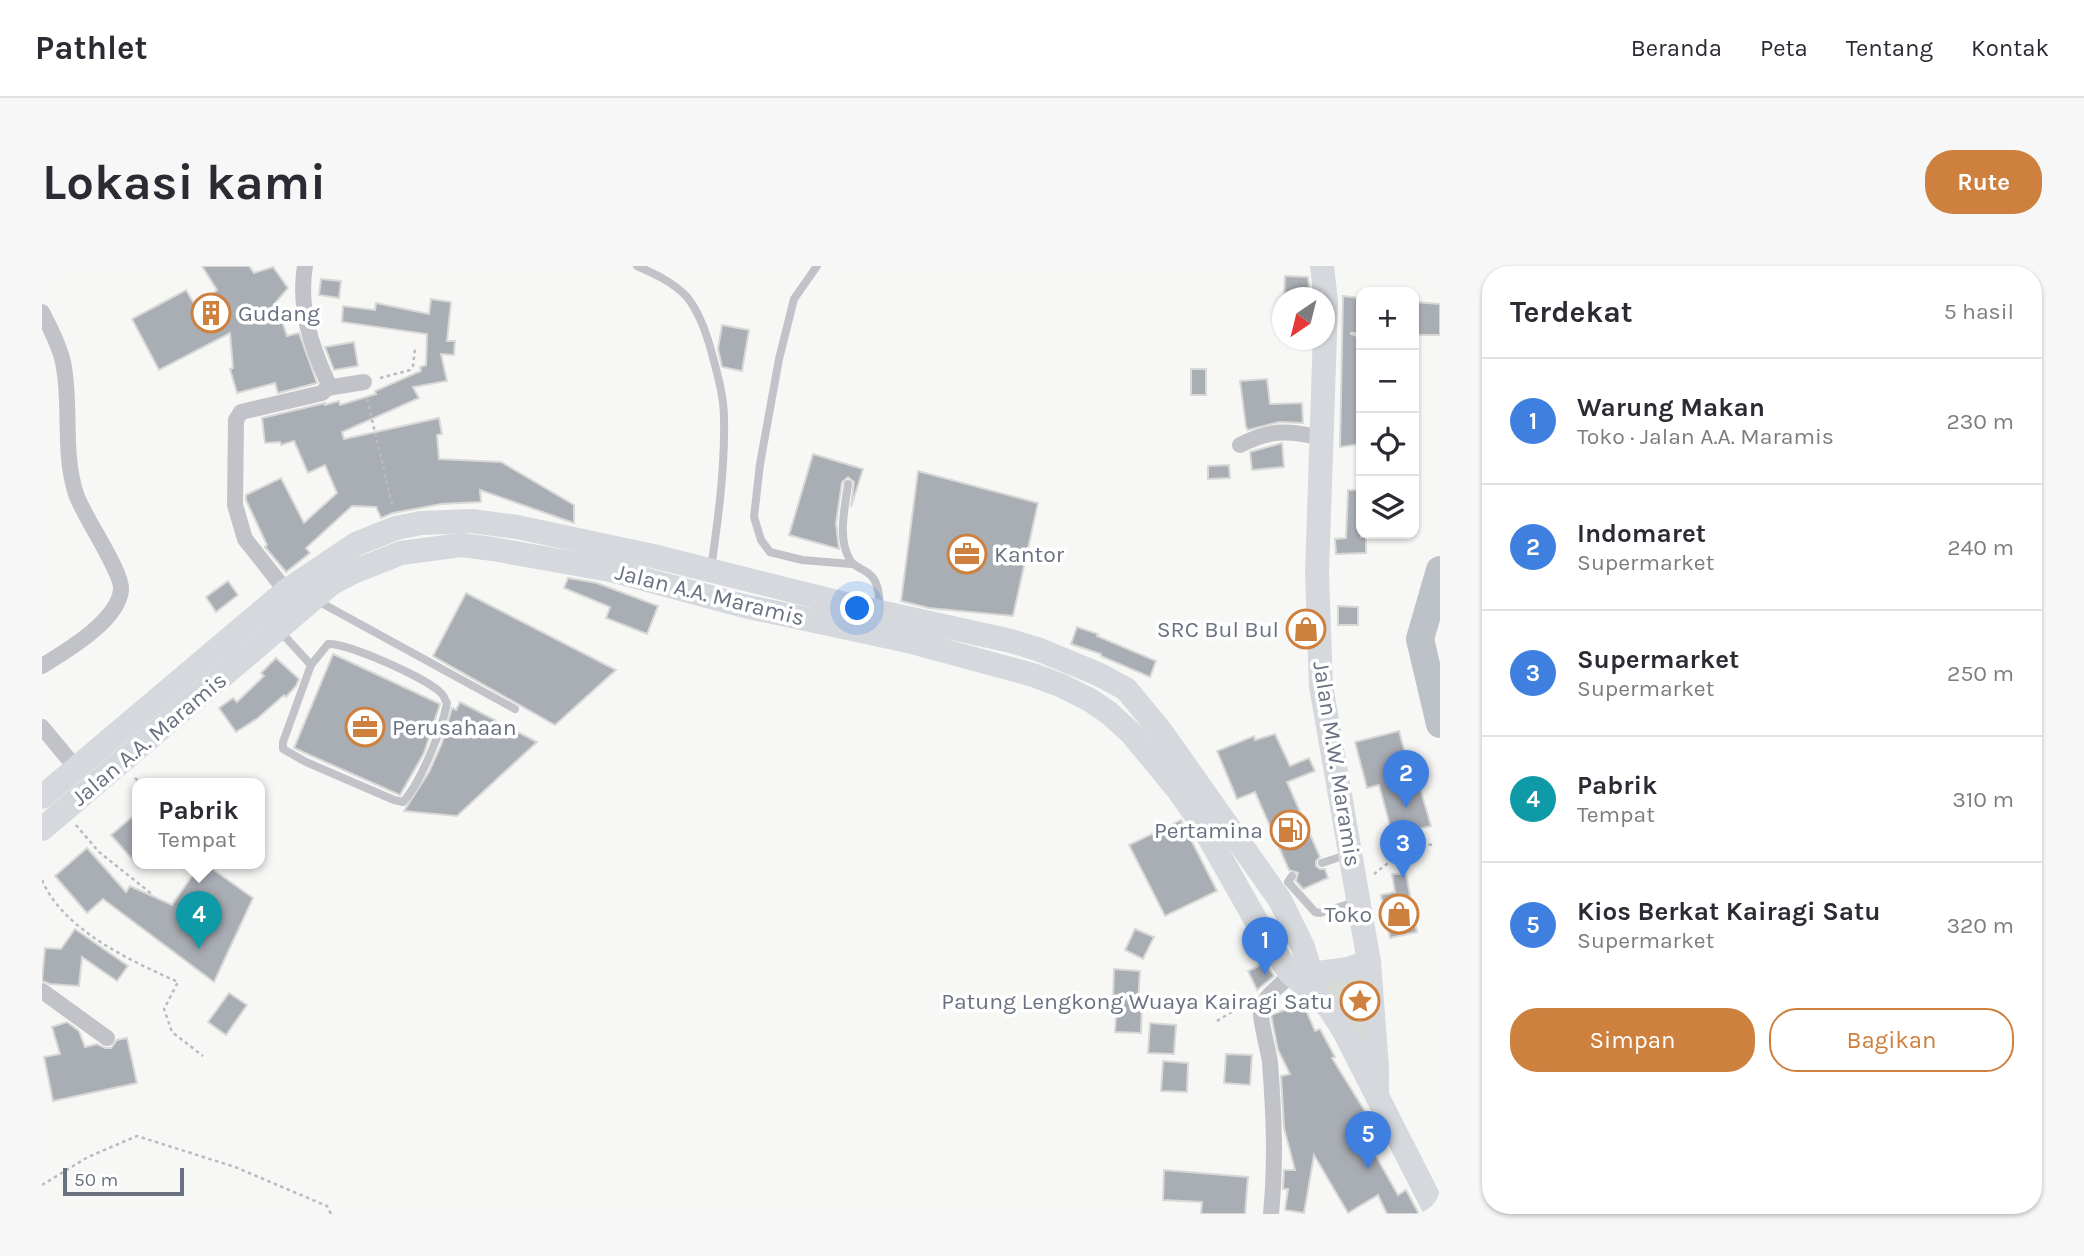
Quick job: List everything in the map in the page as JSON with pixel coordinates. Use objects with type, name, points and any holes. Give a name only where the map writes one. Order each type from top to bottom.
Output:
[{"type":"highway","name":"Jalan M.W. Maramis","points":[[1322,266],[1326,302],[1317,574],[1321,686],[1348,854],[1369,962],[1377,1094]]},
{"type":"highway","points":[[42,797],[286,591],[356,544],[396,528],[421,523],[472,521],[594,543],[880,611],[912,630],[1040,650],[1098,674],[1126,690],[1160,730],[1266,879],[1280,900],[1303,947],[1307,981],[1369,962]]},
{"type":"highway","name":"Jalan A.A. Maramis","points":[[42,829],[313,599],[353,572],[385,558],[421,549],[461,545],[558,559],[744,606],[912,630],[1042,678],[1090,699],[1132,734],[1192,809],[1270,945],[1307,981],[1344,1031],[1437,1214]]},
{"type":"street","points":[[305,266],[302,285],[305,318],[315,355],[328,383],[327,388]]},
{"type":"street","points":[[42,312],[63,362],[71,479],[121,589],[116,603],[88,636],[42,666]]},
{"type":"street","points":[[286,591],[245,539],[235,505],[236,420],[242,412],[322,393],[327,388],[364,382]]},
{"type":"street","points":[[1240,444],[1261,435],[1286,432],[1322,438]]},
{"type":"street","points":[[42,727],[76,768]]},
{"type":"street","points":[[1271,1214],[1276,1146],[1269,1058],[1260,1011],[1265,1001],[1307,981]]},
{"type":"street","points":[[42,991],[107,1038]]},
{"type":"lane","points":[[637,266],[665,279],[688,298],[708,340],[719,379],[724,419],[719,512],[710,572]]},
{"type":"lane","points":[[817,266],[793,299],[760,464],[754,517],[761,540],[770,552],[802,560],[851,564],[869,573],[878,587],[880,611]]},
{"type":"lane","points":[[848,484],[844,547],[851,564]]},
{"type":"lane","points":[[313,599],[515,709]]},
{"type":"lane","points":[[278,628],[311,665]]},
{"type":"lane","points":[[337,643],[386,663],[441,693],[447,703],[443,723],[405,800],[394,800],[283,748],[311,665],[328,644],[337,643]]},
{"type":"lane","points":[[1322,863],[1348,854]]},
{"type":"lane","points":[[1292,876],[1289,882],[1315,912],[1320,913],[1357,892]]},
{"type":"path","points":[[396,528],[364,382],[410,370],[415,349]]},
{"type":"path","points":[[64,811],[99,852],[153,895]]},
{"type":"path","points":[[1357,892],[1374,874],[1404,853],[1424,844],[1434,845]]},
{"type":"path","points":[[42,880],[48,896],[62,912],[134,963],[178,982],[164,1009],[172,1032],[203,1056]]},
{"type":"path","points":[[42,1185],[88,1157],[137,1136],[235,1167],[327,1206],[331,1214]]},
{"type":"shaded area","points":[[1366,965],[1365,1049],[1316,976]]},
{"type":"building","name":"Gudang","points":[[202,266],[249,266],[254,273],[273,267],[288,288],[276,302],[287,336],[299,333],[317,383],[278,393],[275,383],[237,393],[230,369],[233,368],[230,333],[159,370],[132,319],[186,290],[196,307],[217,290]]},
{"type":"building","points":[[1285,276],[1308,277],[1309,287],[1284,287]]},
{"type":"building","points":[[321,279],[341,281],[339,298],[319,295]]},
{"type":"building","points":[[1343,296],[1356,297],[1356,333],[1350,333],[1356,336],[1356,445],[1340,447]]},
{"type":"building","points":[[431,299],[451,302],[447,341],[455,341],[454,355],[441,354],[447,381],[413,387],[419,398],[342,432],[344,439],[439,418],[442,434],[437,435],[439,459],[501,462],[574,505],[574,523],[480,490],[481,502],[441,504],[393,513],[381,518],[376,507],[352,506],[306,548],[310,553],[286,572],[265,547],[267,545],[246,495],[281,478],[304,523],[337,493],[325,465],[308,473],[294,441],[281,445],[280,442],[265,443],[262,418],[325,403],[339,401],[340,405],[376,394],[375,391],[421,371],[420,367],[426,365],[427,334],[342,322],[343,306],[375,310],[376,303],[429,314]]},
{"type":"building","points":[[1419,302],[1440,304],[1440,335],[1419,335]]},
{"type":"building","points":[[722,325],[749,330],[742,371],[722,367],[718,349]]},
{"type":"building","points":[[354,342],[358,366],[334,370],[325,347]]},
{"type":"building","points":[[1191,369],[1206,369],[1206,395],[1191,395]]},
{"type":"building","points":[[1267,379],[1270,404],[1302,403],[1303,423],[1279,422],[1248,430],[1240,381]]},
{"type":"building","points":[[1282,443],[1284,467],[1252,470],[1250,452]]},
{"type":"building","points":[[813,454],[863,469],[851,507],[854,482],[848,477],[842,482],[836,523],[839,549],[789,535]]},
{"type":"building","points":[[1229,465],[1230,478],[1208,479],[1208,466]]},
{"type":"building","name":"Kantor","points":[[918,471],[1038,503],[1013,616],[929,608],[901,601]]},
{"type":"building","points":[[1348,490],[1356,490],[1356,539],[1366,539],[1366,553],[1336,554],[1335,539],[1346,538]]},
{"type":"building","points":[[568,578],[597,583],[658,606],[647,634],[606,618],[610,607],[564,588]]},
{"type":"building","points":[[228,581],[238,595],[216,612],[206,597]]},
{"type":"building","name":"Perusahaan","points":[[466,593],[616,670],[555,725],[433,656]]},
{"type":"building","points":[[1338,606],[1358,607],[1358,625],[1338,625]]},
{"type":"building","points":[[1077,627],[1156,661],[1150,677],[1101,654],[1071,644]]},
{"type":"building","name":"Perusahaan","points":[[333,654],[440,704],[424,753],[400,795],[294,748]]},
{"type":"building","points":[[276,658],[299,679],[296,686],[286,697],[284,695],[258,718],[236,732],[219,708],[233,698],[237,702],[264,676],[261,673]]},
{"type":"building","name":"Perusahaan","points":[[460,702],[537,742],[457,816],[404,811],[429,772],[442,743],[452,708],[456,710]]},
{"type":"building","points":[[1399,731],[1413,782],[1418,781],[1431,826],[1406,832],[1410,853],[1398,855],[1379,785],[1367,788],[1355,742]]},
{"type":"building","points":[[1275,734],[1290,766],[1309,758],[1315,771],[1287,782],[1320,857],[1316,866],[1325,869],[1328,878],[1303,889],[1296,881],[1298,873],[1289,870],[1255,792],[1237,799],[1217,751],[1254,736],[1255,740]]},
{"type":"building","points":[[132,817],[132,859],[111,835]]},
{"type":"building","points":[[1181,820],[1217,891],[1165,916],[1129,845]]},
{"type":"building","points":[[87,848],[126,892],[130,886],[172,905],[197,869],[212,869],[253,898],[214,982],[103,899],[87,913],[55,876]]},
{"type":"building","name":"Toko","points":[[1392,874],[1406,874],[1417,932],[1390,938],[1381,895],[1395,892]]},
{"type":"building","points":[[75,929],[128,966],[117,981],[82,957],[79,986],[42,981],[45,948],[61,949]]},
{"type":"building","points":[[1135,929],[1154,937],[1143,959],[1125,950]]},
{"type":"building","points":[[1265,963],[1274,976],[1257,990],[1248,971]]},
{"type":"building","points":[[1114,969],[1140,971],[1138,1003],[1142,1004],[1141,1033],[1115,1032],[1117,999],[1113,999]]},
{"type":"building","points":[[229,993],[247,1005],[226,1035],[208,1022]]},
{"type":"building","points":[[1303,1003],[1315,1031],[1320,1029],[1335,1057],[1332,1058],[1371,1121],[1360,1128],[1398,1195],[1406,1190],[1419,1214],[1387,1214],[1378,1195],[1348,1213],[1314,1155],[1304,1213],[1285,1210],[1288,1189],[1283,1189],[1284,1170],[1295,1170],[1284,1128],[1281,1076],[1290,1074],[1278,1050],[1271,1015]]},
{"type":"building","points":[[67,1022],[79,1031],[85,1047],[97,1044],[111,1048],[117,1040],[127,1038],[137,1083],[53,1101],[44,1057],[60,1054],[52,1027]]},
{"type":"building","points":[[1150,1023],[1176,1025],[1174,1054],[1148,1053]]},
{"type":"building","points":[[1226,1054],[1252,1055],[1250,1085],[1224,1083]]},
{"type":"building","points":[[1163,1061],[1188,1063],[1187,1092],[1161,1091]]},
{"type":"building","points":[[1164,1170],[1248,1177],[1245,1214],[1201,1214],[1202,1202],[1163,1200]]},
{"type":"waterway","points":[[1440,570],[1420,639],[1440,724]]},
{"type":"place","name":"Gudang","points":[[211,313]]},
{"type":"place","name":"Kantor","points":[[967,554]]},
{"type":"place","name":"SRC Bul Bul","points":[[1306,629]]},
{"type":"place","name":"Perusahaan","points":[[365,727]]},
{"type":"place","name":"Indomaret","points":[[1406,808]]},
{"type":"place","name":"Pertamina","points":[[1290,830]]},
{"type":"place","name":"Supermarket","points":[[1403,878]]},
{"type":"place","name":"Toko","points":[[1399,914]]},
{"type":"place","name":"Pabrik","points":[[199,949]]},
{"type":"place","name":"Warung Makan","points":[[1265,975]]},
{"type":"place","name":"Patung Lengkong Wuaya Kairagi Satu","points":[[1360,1001]]},
{"type":"place","name":"Kios Berkat Kairagi Satu","points":[[1368,1169]]}]
